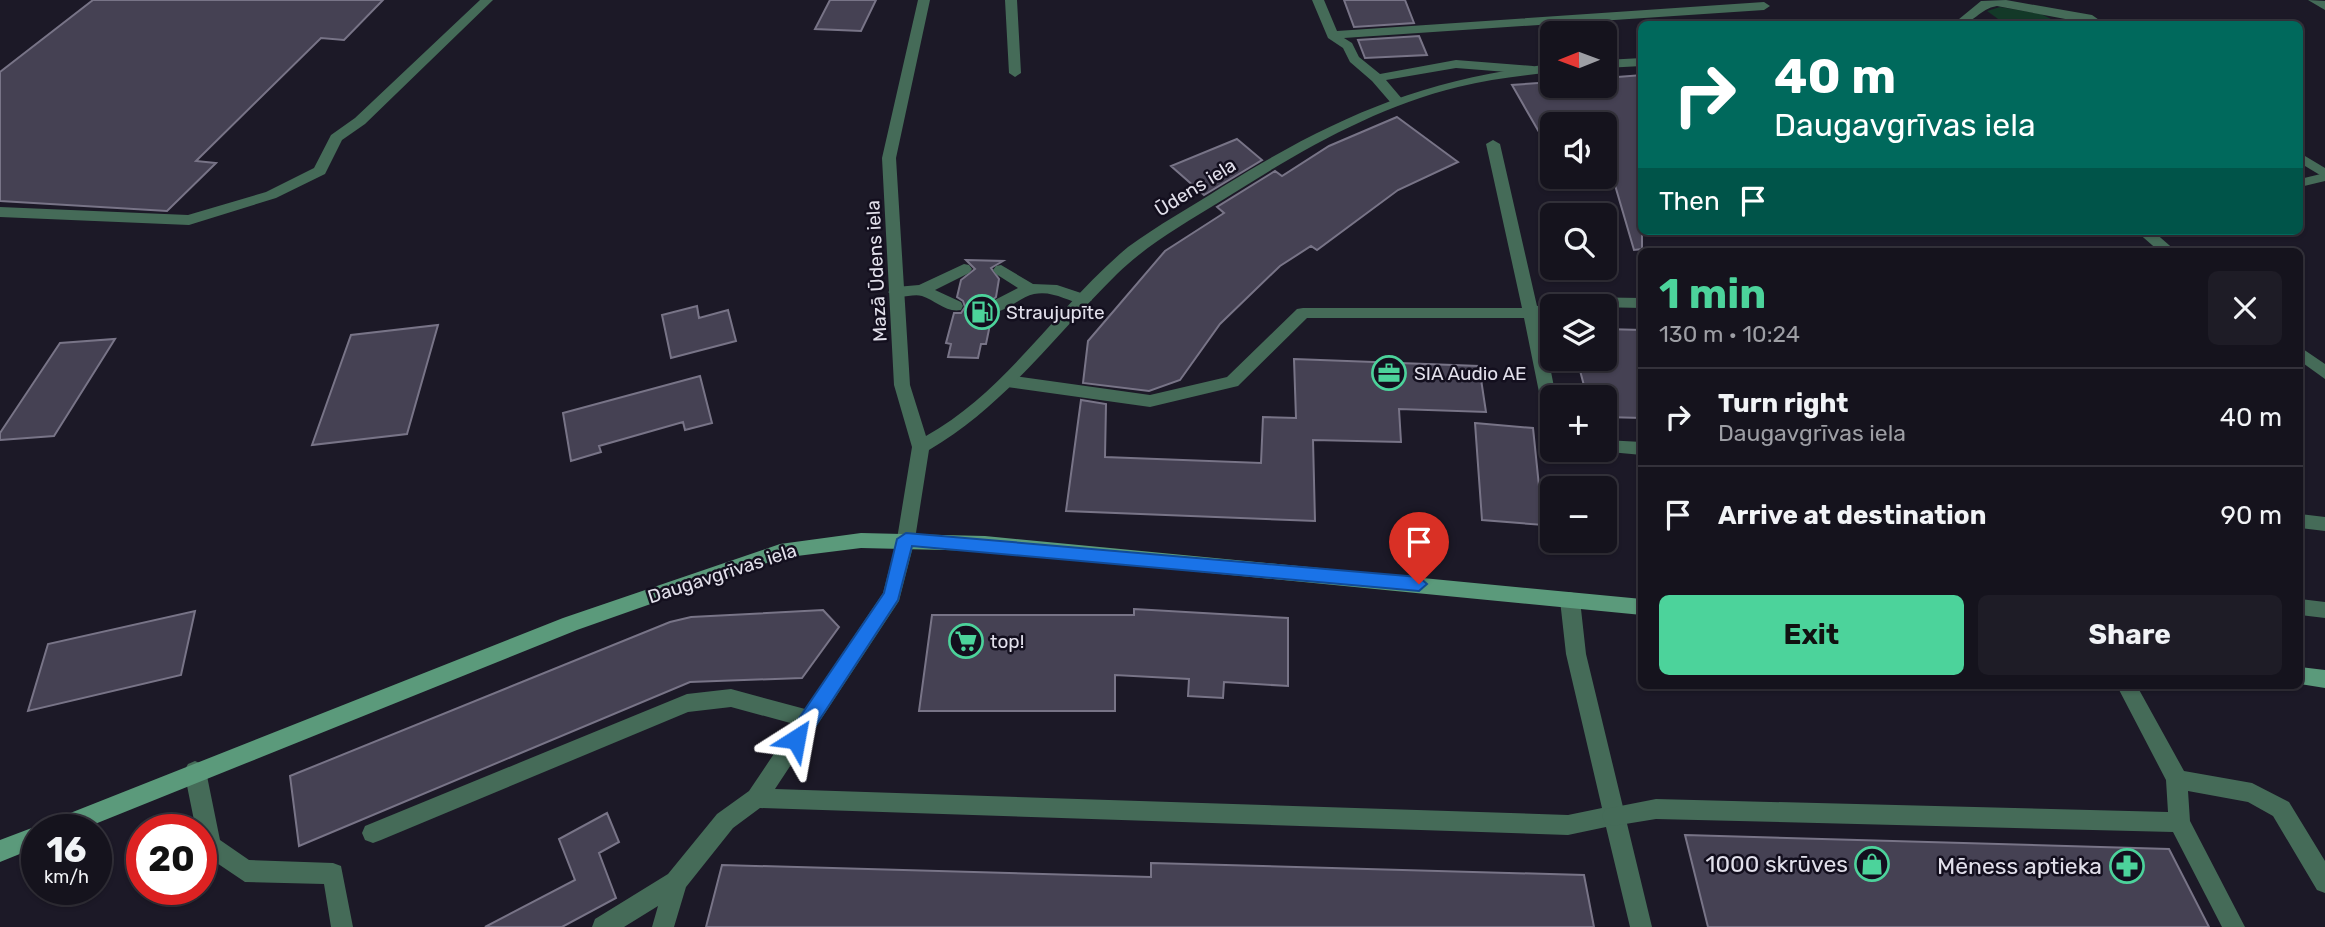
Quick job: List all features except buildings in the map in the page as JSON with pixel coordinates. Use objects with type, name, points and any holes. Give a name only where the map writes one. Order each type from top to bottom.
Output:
[{"type":"main road","name":"Daugavgrīvas iela","points":[[92,814],[570,624],[780,551],[804,546],[906,539],[1220,565],[1638,607]]},
{"type":"main road","points":[[2303,676],[2325,679]]},
{"type":"main road","points":[[0,851],[21,842]]},
{"type":"street","points":[[0,212],[189,220],[271,195],[320,171],[336,138],[360,121],[487,0]]},
{"type":"street","name":"Mazā Ūdens iela","points":[[757,798],[892,595],[906,539],[921,447],[902,385],[889,158],[924,0]]},
{"type":"street","points":[[1011,0],[1016,73]]},
{"type":"street","points":[[1318,0],[1332,35],[1348,46],[1353,59],[1377,78],[1396,100]]},
{"type":"street","points":[[2314,0],[2325,6]]},
{"type":"street","points":[[1963,21],[1985,4],[2008,2],[2095,21]]},
{"type":"street","points":[[1332,35],[1764,6]]},
{"type":"street","points":[[1617,63],[1638,62]]},
{"type":"street","points":[[1377,78],[1456,64],[1533,70]]},
{"type":"street","name":"Ūdens iela","points":[[921,447],[961,422],[1007,381],[1144,242],[1312,137],[1396,100],[1480,78],[1540,69]]},
{"type":"street","points":[[1493,144],[1546,385]]},
{"type":"street","points":[[2303,159],[2325,176]]},
{"type":"street","points":[[2303,182],[2325,176]]},
{"type":"street","points":[[2148,235],[2165,248]]},
{"type":"street","points":[[896,292],[922,290],[964,269]]},
{"type":"street","points":[[1001,270],[1027,287],[1059,290],[1084,300]]},
{"type":"street","points":[[993,307],[1027,287]]},
{"type":"street","points":[[922,290],[955,306]]},
{"type":"street","points":[[1617,303],[1638,303]]},
{"type":"street","points":[[1007,381],[1150,401],[1232,382],[1303,313],[1540,311]]},
{"type":"street","points":[[2303,355],[2325,373]]},
{"type":"street","points":[[1617,447],[1638,449]]},
{"type":"street","points":[[2303,521],[2325,524]]},
{"type":"street","points":[[1570,600],[1576,654],[1641,927]]},
{"type":"street","points":[[2303,607],[2325,610]]},
{"type":"street","points":[[2129,689],[2177,779],[2179,822],[2234,927]]},
{"type":"street","points":[[373,833],[687,703],[731,698],[809,719]]},
{"type":"street","points":[[195,771],[210,846],[245,871],[333,874],[342,927]]},
{"type":"street","points":[[2177,779],[2252,793],[2281,809],[2325,882]]},
{"type":"street","points":[[603,927],[676,882],[725,821],[757,798],[1568,825],[1656,809],[2179,822]]},
{"type":"street","points":[[663,927],[676,882]]},
{"type":"green space","points":[[2000,7],[2041,14],[2055,21],[2001,21],[1987,11]]},
{"type":"place","name":"Straujupīte","points":[[982,312]]},
{"type":"place","name":"SIA Audio AE","points":[[1389,373]]},
{"type":"place","name":"top!","points":[[966,641]]},
{"type":"place","name":"1000 skrūves","points":[[1872,864]]},
{"type":"place","name":"Mēness aptieka","points":[[2127,866]]},
{"type":"route","points":[[796,739],[892,595],[906,539],[1419,584]]}]
